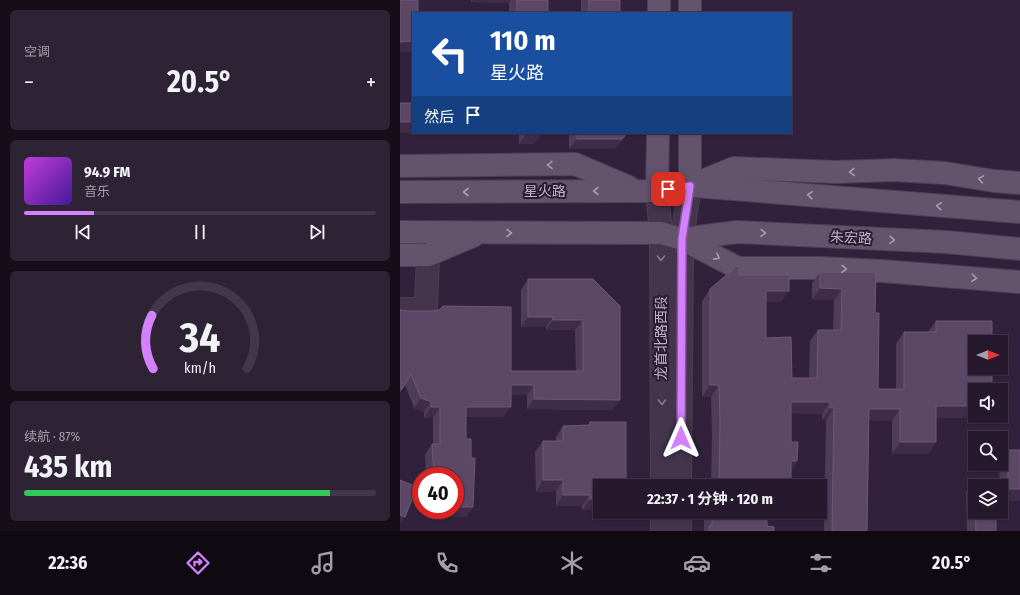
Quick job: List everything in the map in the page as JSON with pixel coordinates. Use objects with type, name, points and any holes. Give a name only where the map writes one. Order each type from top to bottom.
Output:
[{"type":"main road","points":[[659,0],[659,12]]},
{"type":"main road","points":[[690,0],[690,12]]},
{"type":"main road","points":[[400,166],[575,164],[648,191],[658,134]]},
{"type":"main road","points":[[690,134],[690,186]]},
{"type":"main road","points":[[690,186],[734,168],[836,172],[894,170],[945,173],[994,181],[1020,183]]},
{"type":"main road","points":[[690,186],[1020,212]]},
{"type":"main road","name":"星火路","points":[[400,192],[648,191],[690,186]]},
{"type":"main road","points":[[400,232],[660,233],[682,239],[738,268],[820,268],[1020,282]]},
{"type":"main road","name":"朱宏路","points":[[682,239],[737,232],[946,242],[1020,249]]},
{"type":"main road","points":[[400,255],[428,255],[481,233]]},
{"type":"street","name":"龙首北路西段","points":[[680,479],[682,239],[690,186]]},
{"type":"street","name":"龙首北路西段","points":[[648,191],[660,233],[662,479]]},
{"type":"street","points":[[400,309],[426,309],[428,255]]},
{"type":"street","points":[[662,519],[662,531]]},
{"type":"street","points":[[680,519],[680,531]]},
{"type":"building","points":[[400,0],[418,0],[418,12],[412,12],[412,41],[400,42]]},
{"type":"building","points":[[517,0],[548,0],[548,12],[517,12]]},
{"type":"building","points":[[589,0],[620,0],[620,12],[589,12]]},
{"type":"building","points":[[400,103],[412,103],[412,122],[400,122]]},
{"type":"building","points":[[577,134],[626,134],[622,139],[577,139]]},
{"type":"building","points":[[737,266],[739,267],[739,275],[789,275],[789,291],[766,291],[766,338],[791,337],[792,378],[817,378],[818,330],[841,330],[842,289],[820,288],[820,272],[876,272],[875,313],[879,313],[878,389],[904,389],[904,332],[936,332],[936,321],[992,321],[992,335],[968,335],[968,375],[992,375],[992,383],[968,383],[968,406],[936,406],[936,442],[900,442],[900,409],[869,409],[867,531],[832,531],[834,408],[830,408],[830,402],[791,402],[791,442],[798,442],[797,461],[791,461],[791,479],[719,479],[719,385],[710,385],[710,289]]},
{"type":"building","points":[[528,279],[593,279],[620,306],[620,400],[534,399],[534,385],[511,385],[511,407],[466,407],[466,439],[471,439],[471,458],[475,458],[473,507],[464,507],[464,467],[433,467],[432,444],[440,444],[440,407],[431,407],[431,402],[421,398],[411,374],[402,389],[400,389],[400,309],[407,311],[433,311],[439,310],[443,306],[511,307],[511,371],[583,371],[583,320],[553,320],[553,317],[528,317]]},
{"type":"building","points":[[590,422],[626,422],[626,479],[593,479],[593,499],[590,499],[590,495],[563,495],[563,480],[543,480],[543,441],[563,441],[563,426],[590,425]]},
{"type":"building","points":[[1008,450],[1020,450],[1020,489],[1008,489]]},
{"type":"building","points":[[400,480],[412,485],[412,500],[405,517],[400,515]]},
{"type":"building","points":[[712,519],[767,519],[767,526],[774,527],[774,531],[709,531],[709,526],[712,526]]},
{"type":"building","points":[[975,519],[996,519],[996,531],[976,531]]},
{"type":"route","points":[[668,189],[690,186],[682,239],[681,438]]}]
